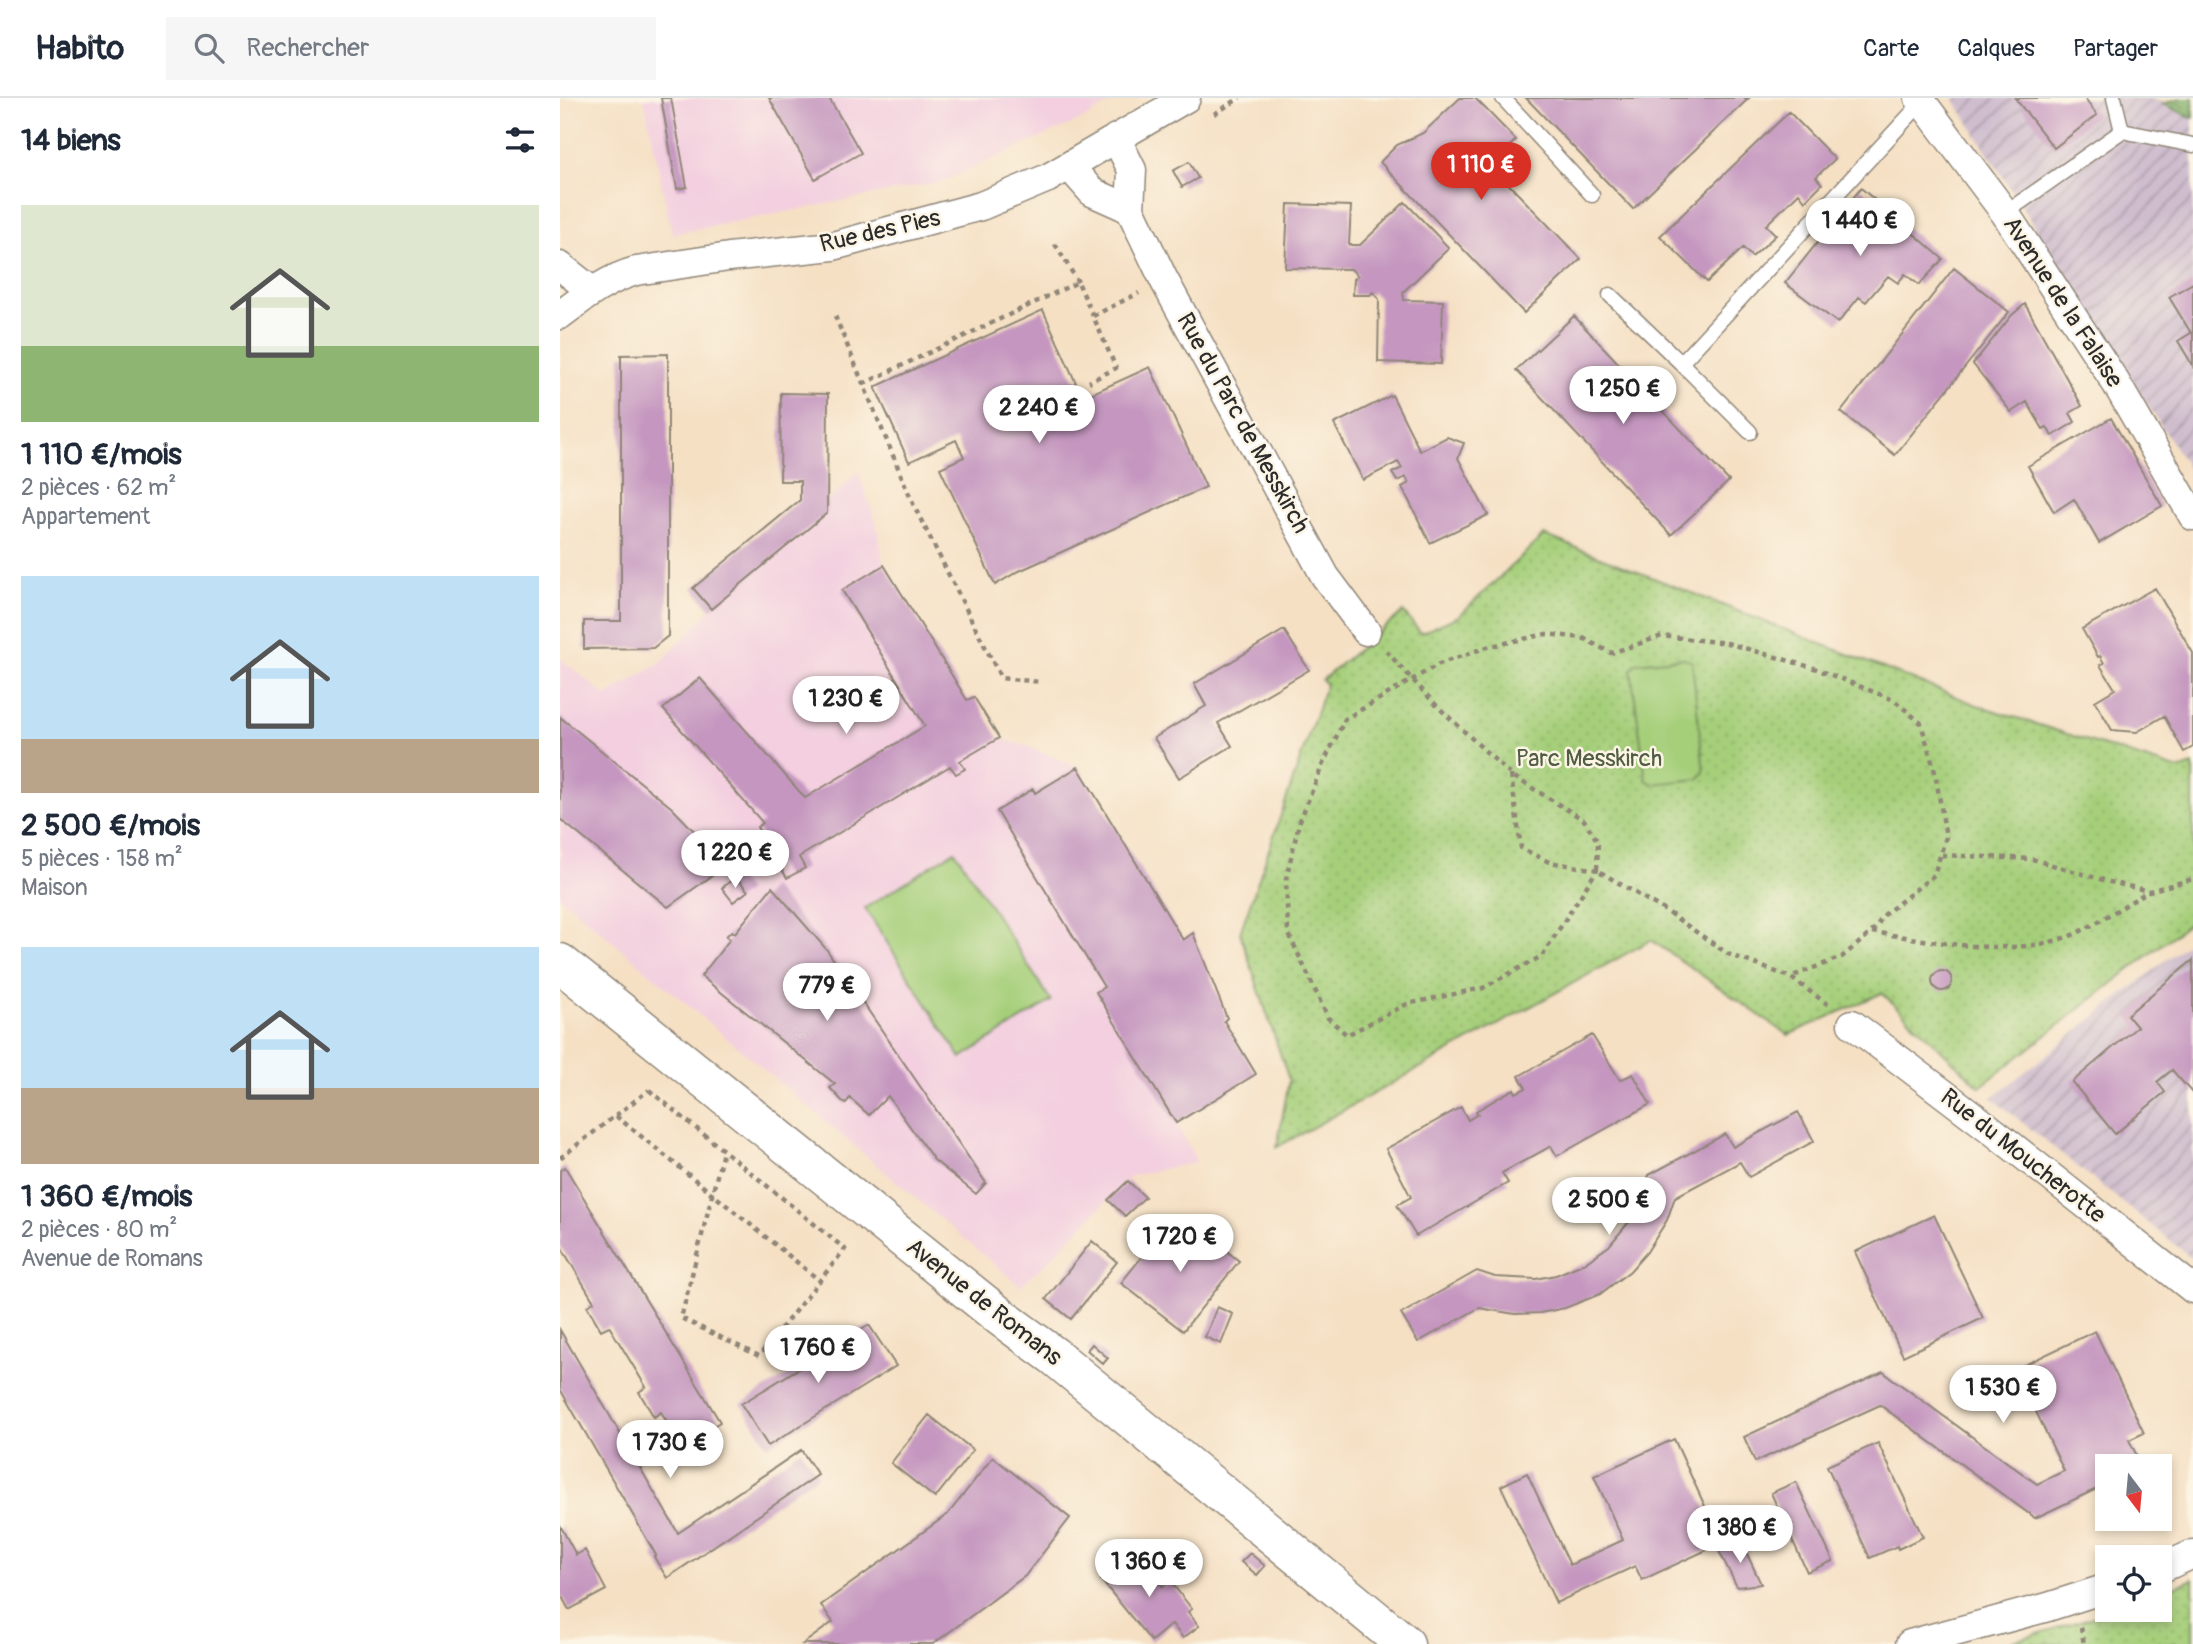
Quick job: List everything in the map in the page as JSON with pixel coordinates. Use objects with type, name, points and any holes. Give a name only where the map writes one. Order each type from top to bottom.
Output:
[{"type":"main road","name":"Avenue de Romans","points":[[560,963],[1054,1356],[1405,1644]]},
{"type":"street","name":"Rue des Pies","points":[[560,315],[592,291],[622,274],[729,257],[833,246],[982,206],[1048,178],[1186,98]]},
{"type":"street","name":"Avenue de la Falaise","points":[[1921,100],[2005,213],[2116,383],[2193,516]]},
{"type":"street","name":"Rue du Parc de Messkirch","points":[[1116,138],[1132,170],[1130,209],[1164,279],[1325,576],[1366,631]]},
{"type":"street","points":[[1069,166],[1092,192],[1130,209]]},
{"type":"street","points":[[560,266],[592,291]]},
{"type":"street","name":"Rue du Moucherotte","points":[[1852,1024],[2193,1289]]},
{"type":"street","points":[[2172,1564],[2193,1554]]},
{"type":"street","points":[[1910,1644],[2095,1592]]},
{"type":"lane","points":[[1503,98],[1592,195]]},
{"type":"lane","points":[[2114,98],[2122,131]]},
{"type":"lane","points":[[1681,363],[1921,100]]},
{"type":"lane","points":[[2005,213],[2122,131],[2193,145]]},
{"type":"lane","points":[[1610,295],[1750,432]]},
{"type":"path","points":[[1055,244],[1078,282],[1116,368],[1089,382]]},
{"type":"path","points":[[1093,316],[1164,279]]},
{"type":"path","points":[[863,384],[1078,282]]},
{"type":"path","points":[[835,316],[914,506],[947,576],[1001,678],[1041,682]]},
{"type":"path","points":[[1366,631],[1413,680],[1436,705],[1511,775],[1584,820],[1598,842],[1597,870],[1542,956],[1483,988],[1406,1004],[1347,1035],[1328,1018],[1288,932],[1286,879],[1299,823],[1345,719],[1413,680],[1439,664],[1487,647],[1546,634],[1583,638],[1611,653],[1662,636],[1727,643],[1814,668],[1894,700],[1921,723],[1935,772],[1946,837],[1934,876],[1885,914],[1872,932],[1842,957],[1790,977]]},
{"type":"path","points":[[1511,775],[1521,848],[1549,862],[1597,870],[1669,913],[1728,954],[1790,977],[1852,1024]]},
{"type":"path","points":[[1942,855],[2032,859],[2149,891]]},
{"type":"path","points":[[1872,932],[1945,943],[2025,947],[2078,932],[2149,891],[2193,879]]},
{"type":"path","points":[[560,1158],[649,1090],[678,1058]]},
{"type":"path","points":[[649,1090],[845,1249],[759,1356],[681,1318],[723,1152]]},
{"type":"path","points":[[616,1116],[819,1280]]},
{"type":"path","points":[[2081,1626],[2084,1644]]},
{"type":"shaded area","points":[[644,98],[1119,98],[1085,118],[941,182],[672,234]]},
{"type":"shaded area","points":[[1953,98],[2154,98],[2193,118],[2193,476]]},
{"type":"shaded area","points":[[858,472],[876,522],[884,565],[966,699],[974,697],[999,738],[1078,767],[1183,939],[1193,933],[1227,1018],[1224,1022],[1256,1074],[1176,1123],[1197,1162],[1131,1176],[1020,1286],[560,897],[560,658],[606,696],[660,663],[711,609],[827,514],[827,502]]},
{"type":"shaded area","points":[[2193,939],[2193,1259],[1992,1098]]},
{"type":"green space","points":[[2181,98],[2193,98],[2193,118],[2163,104]]},
{"type":"green space","name":"Parc Messkirch","points":[[1544,535],[1977,705],[2179,770],[2193,765],[2193,920],[1980,1087],[1882,993],[1788,1035],[1651,940],[1277,1147],[1289,1080],[1240,933],[1326,685],[1322,680],[1403,612],[1421,633],[1459,616]]},
{"type":"green space","points":[[1685,658],[1692,662],[1704,772],[1698,779],[1653,784],[1646,780],[1631,670],[1636,663]]},
{"type":"green space","points":[[955,851],[1051,1001],[961,1058],[865,908]]},
{"type":"green space","points":[[2193,1579],[2193,1644],[2004,1644],[2095,1616],[2095,1622],[2172,1622],[2172,1588]]},
{"type":"building","points":[[661,98],[671,98],[687,187],[677,189]]},
{"type":"building","points":[[769,98],[829,98],[861,153],[815,179]]},
{"type":"building","points":[[1460,98],[1475,98],[1516,140],[1490,165],[1581,259],[1524,313],[1380,162],[1397,145],[1423,133]]},
{"type":"building","points":[[1526,98],[1749,98],[1633,209]]},
{"type":"building","points":[[2015,98],[2084,98],[2097,115],[2054,148]]},
{"type":"building","points":[[1789,112],[1835,159],[1816,177],[1822,184],[1805,201],[1799,193],[1766,225],[1776,235],[1752,257],[1743,248],[1707,282],[1660,236]]},
{"type":"building","points":[[1189,162],[1198,178],[1182,187],[1173,171]]},
{"type":"building","points":[[1861,188],[1943,259],[1919,285],[1905,274],[1898,283],[1888,276],[1866,302],[1859,297],[1838,323],[1785,283]]},
{"type":"building","points":[[1405,202],[1449,248],[1403,292],[1404,300],[1443,301],[1441,364],[1378,362],[1379,299],[1373,292],[1370,295],[1353,295],[1354,279],[1358,276],[1351,269],[1285,268],[1288,204],[1351,206],[1349,245],[1360,245]]},
{"type":"building","points":[[1954,268],[2009,312],[1895,455],[1841,412]]},
{"type":"building","points":[[2193,283],[2193,366],[2178,341],[2191,333],[2169,297]]},
{"type":"building","points":[[2025,304],[2082,406],[2070,413],[2075,422],[2052,436],[2047,427],[2043,429],[2027,402],[2011,412],[1973,364],[2012,315]]},
{"type":"building","points":[[1043,310],[1076,383],[1040,400],[1047,414],[1150,367],[1206,487],[1017,572],[995,585],[940,468],[964,457],[956,440],[909,462],[875,387]]},
{"type":"building","points":[[1574,316],[1729,481],[1671,535],[1516,370]]},
{"type":"building","points":[[668,354],[668,636],[653,648],[584,649],[584,621],[621,621],[621,355]]},
{"type":"building","points":[[781,393],[828,394],[827,513],[711,609],[693,588],[800,500],[800,481],[780,481]]},
{"type":"building","points":[[1392,395],[1420,451],[1447,437],[1464,443],[1458,458],[1488,515],[1430,543],[1402,487],[1409,483],[1406,477],[1397,481],[1392,473],[1402,468],[1398,462],[1363,480],[1334,424]]},
{"type":"building","points":[[2111,418],[2162,506],[2099,543],[2074,499],[2054,512],[2028,466]]},
{"type":"building","points":[[884,565],[967,700],[974,697],[999,738],[960,761],[965,769],[956,774],[950,766],[799,857],[805,868],[787,878],[757,827],[763,823],[663,709],[700,678],[805,798],[925,726],[842,590]]},
{"type":"building","points":[[2155,588],[2193,653],[2193,747],[2184,752],[2164,716],[2137,732],[2112,730],[2095,701],[2115,689],[2100,665],[2104,663],[2082,629]]},
{"type":"building","points":[[1284,630],[1309,670],[1218,723],[1232,746],[1179,778],[1154,738],[1206,706],[1194,684]]},
{"type":"building","points":[[560,717],[672,808],[727,865],[668,907],[560,819]]},
{"type":"building","points":[[1078,767],[1183,940],[1193,933],[1227,1018],[1224,1021],[1256,1074],[1176,1123],[1096,992],[1104,987],[997,811],[1033,789],[1035,793]]},
{"type":"building","points":[[736,877],[748,891],[733,902],[722,888]]},
{"type":"building","points":[[772,887],[827,950],[986,1183],[976,1194],[934,1160],[888,1096],[869,1115],[850,1098],[845,1104],[830,1088],[835,1084],[701,976],[730,939],[726,936],[732,931],[735,933]]},
{"type":"building","points":[[2193,960],[2193,1094],[2172,1070],[2157,1082],[2165,1092],[2115,1134],[2072,1082],[2137,1027],[2127,1015]]},
{"type":"building","points":[[1942,971],[1949,974],[1952,981],[1949,988],[1942,991],[1935,988],[1932,981],[1935,974]]},
{"type":"building","points":[[1592,1035],[1620,1080],[1633,1074],[1650,1104],[1557,1156],[1551,1146],[1502,1173],[1508,1183],[1416,1236],[1397,1205],[1411,1197],[1386,1149],[1461,1107],[1468,1120],[1478,1114],[1476,1111],[1514,1089],[1516,1093],[1526,1088],[1519,1076]]},
{"type":"building","points":[[1798,1112],[1814,1141],[1749,1177],[1740,1162],[1675,1197],[1667,1220],[1647,1252],[1630,1271],[1600,1294],[1565,1308],[1540,1313],[1515,1314],[1479,1308],[1418,1342],[1401,1314],[1477,1271],[1495,1277],[1536,1279],[1556,1275],[1585,1263],[1609,1246],[1629,1222],[1643,1195],[1649,1175],[1725,1134],[1733,1147]]},
{"type":"building","points":[[565,1167],[720,1422],[681,1445],[661,1412],[654,1417],[639,1392],[646,1387],[609,1326],[601,1330],[587,1306],[594,1302],[560,1245],[560,1170]]},
{"type":"building","points":[[1128,1181],[1145,1197],[1125,1216],[1108,1200]]},
{"type":"building","points":[[1934,1215],[1983,1318],[1903,1356],[1855,1252]]},
{"type":"building","points":[[1189,1221],[1239,1261],[1183,1331],[1121,1283],[1164,1229],[1176,1237]]},
{"type":"building","points":[[1092,1241],[1117,1262],[1071,1319],[1046,1299]]},
{"type":"building","points":[[1217,1307],[1233,1314],[1221,1344],[1205,1337]]},
{"type":"building","points":[[869,1325],[896,1366],[768,1446],[741,1404]]},
{"type":"building","points":[[560,1330],[678,1533],[801,1450],[818,1475],[667,1578],[560,1389]]},
{"type":"building","points":[[2095,1331],[2144,1433],[2129,1440],[2136,1454],[2095,1454],[2095,1490],[2035,1518],[1880,1405],[1755,1462],[1744,1437],[1883,1372],[2037,1484],[2064,1471],[2016,1369]]},
{"type":"building","points":[[1092,1344],[1108,1358],[1103,1364],[1087,1350]]},
{"type":"building","points":[[929,1415],[973,1450],[935,1498],[891,1463]]},
{"type":"building","points":[[1674,1439],[1722,1543],[1642,1580],[1635,1566],[1556,1603],[1501,1486],[1527,1473],[1570,1565],[1623,1540],[1594,1476]]},
{"type":"building","points":[[1878,1443],[1923,1537],[1870,1558],[1827,1466]]},
{"type":"building","points":[[993,1457],[1070,1518],[1025,1576],[933,1644],[803,1644],[833,1622],[821,1605],[948,1514]]},
{"type":"building","points":[[1796,1482],[1833,1561],[1807,1572],[1771,1493]]},
{"type":"building","points":[[560,1525],[576,1555],[585,1550],[606,1590],[569,1610],[560,1593]]},
{"type":"building","points":[[1741,1541],[1761,1584],[1737,1587],[1719,1551]]},
{"type":"building","points":[[1136,1553],[1163,1587],[1170,1581],[1192,1609],[1188,1612],[1199,1626],[1183,1638],[1172,1624],[1151,1641],[1101,1580]]},
{"type":"building","points":[[1250,1553],[1265,1566],[1257,1575],[1241,1562]]}]
